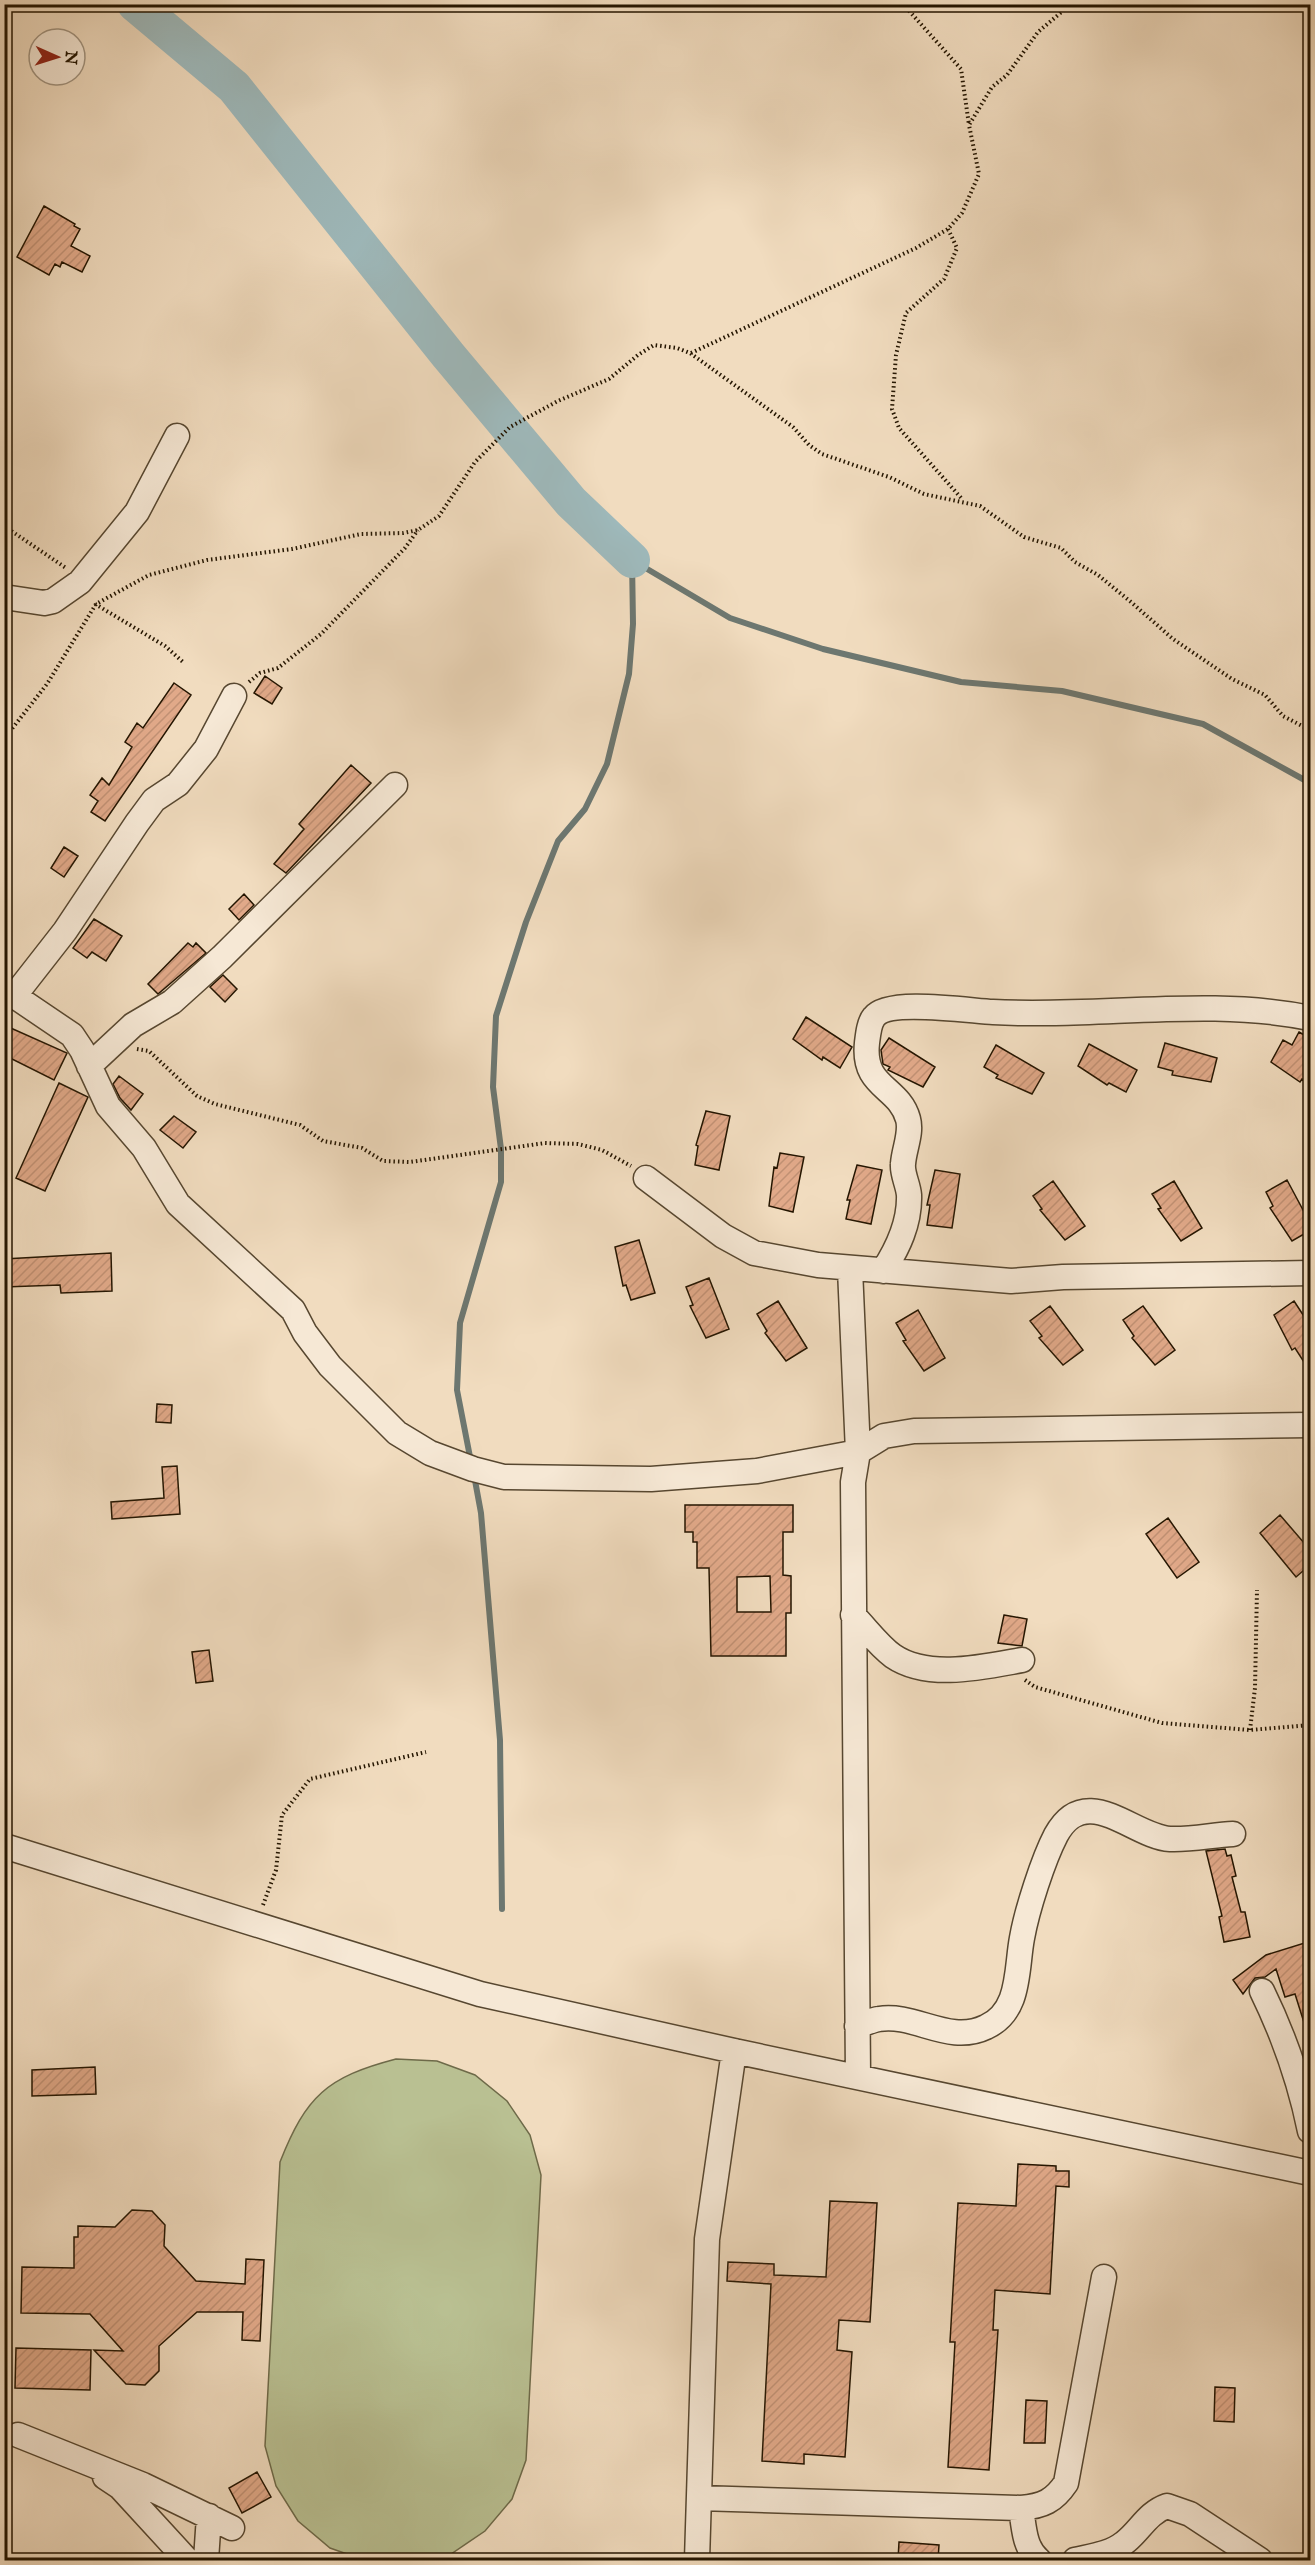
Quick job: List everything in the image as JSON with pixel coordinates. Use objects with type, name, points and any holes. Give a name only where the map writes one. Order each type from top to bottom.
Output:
[{"type":"street","points":[[4,597],[44,603],[52,601],[80,582],[137,512],[177,436]]},
{"type":"street","points":[[234,696],[206,750],[177,784],[154,800],[64,931],[10,992],[72,1035],[108,1106],[144,1148],[178,1204],[293,1310],[305,1333],[330,1366],[397,1433],[421,1448],[473,1469],[504,1477],[651,1479],[757,1471],[858,1452],[884,1436],[914,1431],[1311,1425]]},
{"type":"street","points":[[89,1066],[133,1025],[172,1002],[222,957],[395,785]]},
{"type":"street","points":[[883,1271],[903,1233],[909,1208],[909,1193],[903,1168],[908,1120],[903,1107],[880,1086],[870,1071],[866,1052],[874,1016],[886,1008],[914,1007],[1047,1014],[1260,1011],[1311,1018]]},
{"type":"street","points":[[646,1178],[723,1236],[754,1253],[850,1269],[1011,1281],[1064,1277],[1311,1273]]},
{"type":"street","points":[[850,1269],[858,1452],[853,1482],[858,2076]]},
{"type":"street","points":[[853,1616],[891,1655],[909,1665],[924,1668],[1010,1662]]},
{"type":"street","points":[[857,2026],[879,2018],[901,2019],[939,2030],[964,2033],[987,2027],[1004,2013],[1016,1989],[1022,1938],[1049,1851],[1058,1832],[1072,1817],[1090,1811],[1106,1813],[1152,1835],[1170,1839],[1233,1834]]},
{"type":"street","points":[[4,1846],[256,1922],[480,1994],[734,2051],[1311,2173]]},
{"type":"street","points":[[1262,1991],[1282,2033],[1311,2131]]},
{"type":"street","points":[[698,2560],[707,2239],[734,2051]]},
{"type":"street","points":[[699,2498],[1021,2508],[1038,2507],[1055,2499],[1066,2483],[1104,2277]]},
{"type":"street","points":[[18,2435],[143,2485],[232,2528]]},
{"type":"street","points":[[88,2463],[120,2487],[187,2560]]},
{"type":"street","points":[[1075,2560],[1114,2549],[1126,2542],[1155,2510],[1167,2506],[1190,2514],[1260,2560]]},
{"type":"street","points":[[1021,2508],[1027,2542],[1032,2555],[1039,2560]]},
{"type":"street","points":[[207,2560],[208,2516]]},
{"type":"path","points":[[690,353],[916,249],[948,229],[962,213],[978,174],[961,69],[903,4]]},
{"type":"path","points":[[969,125],[992,87],[1007,75],[1038,32],[1071,4]]},
{"type":"path","points":[[948,229],[957,248],[944,279],[906,313],[901,326],[892,409],[899,428],[964,501]]},
{"type":"path","points":[[4,739],[47,684],[96,604],[149,575],[207,560],[292,549],[361,534],[403,534],[418,530],[439,516],[475,462],[510,427],[558,401],[609,379],[654,345],[677,348],[690,353],[793,427],[822,454],[889,477],[924,494],[980,506],[1024,537],[1060,548],[1074,562],[1098,575],[1173,639],[1232,679],[1265,695],[1283,716],[1311,730]]},
{"type":"path","points":[[4,526],[63,565],[80,582],[96,604],[165,646],[184,663]]},
{"type":"path","points":[[234,696],[260,673],[278,668],[321,634],[405,548],[418,530]]},
{"type":"path","points":[[108,1048],[149,1051],[197,1096],[215,1104],[300,1125],[323,1141],[362,1148],[383,1161],[410,1162],[545,1143],[578,1144],[602,1150],[626,1162],[646,1178]]},
{"type":"path","points":[[1250,1730],[1255,1688],[1257,1590]]},
{"type":"path","points":[[1010,1662],[1035,1687],[1162,1723],[1250,1730],[1311,1725]]},
{"type":"path","points":[[256,1922],[276,1870],[282,1815],[310,1779],[426,1752]]},
{"type":"green space","points":[[396,2059],[437,2061],[475,2075],[507,2101],[530,2135],[541,2175],[526,2460],[512,2499],[485,2531],[451,2554],[426,2560],[364,2560],[330,2548],[298,2521],[276,2486],[265,2446],[280,2162],[299,2121],[322,2092],[352,2073]]},
{"type":"building","points":[[44,206],[80,229],[71,246],[90,256],[82,272],[62,262],[60,267],[55,264],[49,275],[17,257]]},
{"type":"building","points":[[265,676],[282,688],[272,704],[254,693]]},
{"type":"building","points":[[174,683],[191,695],[105,821],[91,812],[98,801],[90,795],[102,778],[109,785],[132,747],[125,742],[137,723],[143,728]]},
{"type":"building","points":[[351,765],[371,783],[286,873],[274,864],[304,829],[299,824]]},
{"type":"building","points":[[64,847],[78,856],[64,877],[51,868]]},
{"type":"building","points":[[244,894],[254,905],[239,920],[229,909]]},
{"type":"building","points":[[94,919],[122,936],[106,961],[92,952],[87,958],[73,948]]},
{"type":"building","points":[[188,943],[193,947],[196,943],[206,953],[158,994],[148,984]]},
{"type":"building","points":[[223,975],[237,989],[225,1002],[210,987]]},
{"type":"building","points":[[806,1017],[852,1047],[840,1068],[823,1057],[822,1060],[793,1039]]},
{"type":"building","points":[[4,1025],[67,1053],[54,1080],[4,1055]]},
{"type":"building","points":[[1299,1032],[1311,1039],[1311,1083],[1302,1079],[1300,1082],[1271,1062],[1283,1040],[1292,1045]]},
{"type":"building","points":[[889,1038],[935,1067],[923,1087],[888,1070],[890,1067],[883,1064],[881,1050]]},
{"type":"building","points":[[1165,1043],[1217,1058],[1211,1082],[1172,1075],[1173,1071],[1158,1067]]},
{"type":"building","points":[[1089,1044],[1137,1070],[1126,1092],[1109,1083],[1107,1085],[1078,1066]]},
{"type":"building","points":[[996,1045],[1044,1073],[1032,1094],[996,1078],[998,1075],[984,1067]]},
{"type":"building","points":[[119,1076],[143,1094],[131,1110],[120,1098],[113,1084]]},
{"type":"building","points":[[59,1083],[88,1097],[45,1191],[16,1178]]},
{"type":"building","points":[[706,1111],[730,1116],[719,1170],[695,1165],[698,1146],[696,1145]]},
{"type":"building","points":[[174,1116],[196,1132],[183,1148],[160,1130]]},
{"type":"building","points":[[780,1153],[804,1157],[793,1212],[769,1206],[774,1167],[777,1168]]},
{"type":"building","points":[[857,1165],[882,1170],[871,1224],[846,1219],[850,1200],[847,1200]]},
{"type":"building","points":[[935,1170],[960,1174],[952,1228],[927,1225],[930,1205],[927,1205]]},
{"type":"building","points":[[1287,1180],[1311,1225],[1311,1230],[1292,1241],[1270,1208],[1273,1206],[1266,1192]]},
{"type":"building","points":[[1053,1181],[1085,1226],[1065,1240],[1040,1210],[1042,1209],[1033,1196]]},
{"type":"building","points":[[1174,1181],[1202,1228],[1181,1241],[1158,1209],[1161,1208],[1152,1194]]},
{"type":"building","points":[[639,1240],[655,1293],[631,1300],[626,1285],[623,1286],[615,1247]]},
{"type":"building","points":[[111,1253],[112,1291],[61,1293],[60,1285],[4,1287],[4,1259]]},
{"type":"building","points":[[709,1278],[729,1329],[706,1338],[690,1306],[693,1305],[686,1287]]},
{"type":"building","points":[[778,1301],[807,1348],[786,1361],[765,1333],[767,1331],[757,1314]]},
{"type":"building","points":[[1294,1301],[1311,1327],[1311,1373],[1295,1348],[1292,1350],[1274,1315]]},
{"type":"building","points":[[1050,1306],[1083,1350],[1063,1365],[1039,1338],[1042,1336],[1030,1321]]},
{"type":"building","points":[[1143,1306],[1175,1350],[1155,1365],[1132,1338],[1134,1336],[1123,1320]]},
{"type":"building","points":[[918,1310],[945,1358],[924,1371],[903,1341],[906,1340],[896,1323]]},
{"type":"building","points":[[157,1404],[172,1405],[171,1423],[156,1422]]},
{"type":"building","points":[[177,1466],[180,1514],[112,1519],[111,1502],[164,1498],[162,1467]]},
{"type":"building","points":[[685,1505],[793,1505],[793,1532],[783,1532],[783,1575],[791,1576],[791,1613],[786,1613],[786,1656],[711,1656],[709,1568],[697,1568],[697,1542],[693,1542],[693,1532],[685,1532]],"holes":[[[770,1576],[771,1612],[737,1612],[737,1577]]]},
{"type":"building","points":[[1280,1515],[1311,1551],[1311,1564],[1296,1577],[1260,1533]]},
{"type":"building","points":[[1168,1518],[1199,1562],[1177,1578],[1146,1534]]},
{"type":"building","points":[[1004,1615],[1027,1619],[1022,1646],[998,1643]]},
{"type":"building","points":[[209,1650],[213,1681],[196,1683],[192,1652]]},
{"type":"building","points":[[1225,1849],[1227,1856],[1231,1855],[1236,1876],[1232,1877],[1241,1912],[1245,1912],[1250,1937],[1224,1942],[1219,1917],[1222,1916],[1206,1851]]},
{"type":"building","points":[[1311,1941],[1311,2032],[1307,2032],[1295,1994],[1285,1997],[1276,1969],[1265,1977],[1255,1978],[1243,1994],[1233,1980],[1266,1955]]},
{"type":"building","points":[[95,2067],[96,2094],[32,2096],[32,2070]]},
{"type":"building","points":[[1018,2164],[1056,2166],[1056,2171],[1069,2171],[1069,2187],[1056,2186],[1050,2294],[995,2290],[993,2330],[998,2330],[989,2470],[948,2467],[955,2342],[950,2342],[958,2203],[1016,2206]]},
{"type":"building","points":[[830,2201],[877,2203],[870,2322],[839,2320],[837,2350],[852,2352],[845,2457],[804,2454],[804,2464],[762,2461],[771,2284],[727,2281],[728,2262],[774,2264],[774,2275],[826,2277]]},
{"type":"building","points":[[132,2210],[152,2211],[165,2225],[164,2246],[196,2281],[245,2284],[246,2259],[264,2260],[260,2341],[242,2340],[243,2312],[197,2312],[159,2346],[159,2371],[145,2385],[126,2384],[94,2350],[123,2351],[90,2314],[21,2313],[22,2267],[74,2268],[74,2237],[78,2237],[78,2226],[115,2227]]},
{"type":"building","points":[[16,2348],[91,2350],[90,2390],[15,2388]]},
{"type":"building","points":[[1215,2387],[1235,2388],[1234,2422],[1214,2421]]},
{"type":"building","points":[[1026,2400],[1047,2401],[1045,2443],[1024,2443]]},
{"type":"building","points":[[257,2472],[271,2497],[242,2513],[229,2488]]},
{"type":"building","points":[[899,2542],[939,2545],[938,2560],[898,2560]]},
{"type":"waterway","points":[[135,4],[234,87],[448,355],[571,502],[632,560]]},
{"type":"waterway","points":[[632,560],[730,618],[823,649],[961,682],[1062,691],[1203,724],[1310,783]]},
{"type":"waterway","points":[[471,1462],[457,1390],[460,1323],[501,1182],[501,1149],[493,1087],[496,1016],[526,922],[558,841],[585,809],[607,764],[629,674],[633,624],[632,560]]},
{"type":"waterway","points":[[474,1475],[481,1513],[500,1740],[502,1909]]}]
